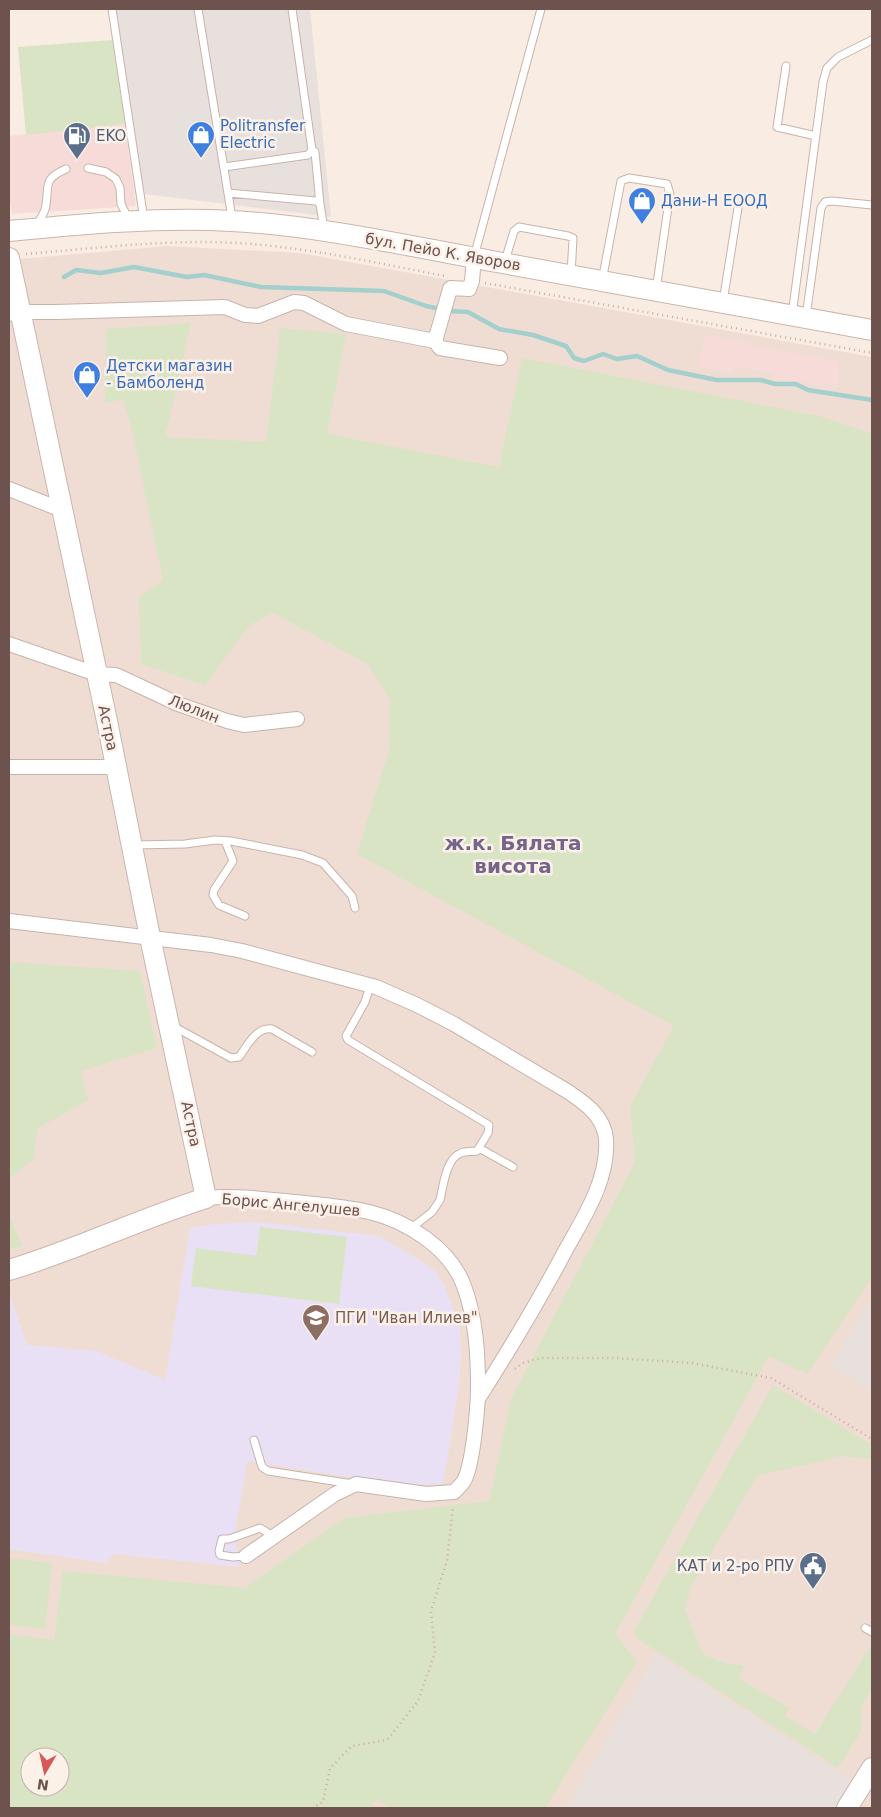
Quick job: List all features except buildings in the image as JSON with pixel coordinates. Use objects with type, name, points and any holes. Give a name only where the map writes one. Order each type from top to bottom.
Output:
[{"type":"street","name":"бул. Пейо К. Яворов","points":[[9,231],[137,221],[232,221],[272,224],[504,263],[872,330]]},
{"type":"street","name":"Астра","points":[[9,258],[14,313],[62,510],[206,1198]]},
{"type":"street","points":[[435,341],[451,288],[469,290],[474,258]]},
{"type":"street","points":[[14,313],[225,307],[245,316],[258,316],[294,302],[304,303],[346,324],[435,341],[440,348],[500,358]]},
{"type":"street","points":[[9,489],[62,510]]},
{"type":"street","name":"Люлин","points":[[9,644],[96,674],[116,675],[178,704],[227,721],[244,725],[297,720]]},
{"type":"street","points":[[9,767],[116,768]]},
{"type":"street","points":[[9,921],[150,937],[242,951],[370,986],[417,1005],[454,1024],[545,1077],[589,1106],[597,1115],[606,1138],[604,1170],[590,1206],[534,1309],[478,1399]]},
{"type":"street","name":"Борис Ангелушев","points":[[9,1270],[42,1260],[168,1210],[206,1198],[249,1198],[340,1207],[370,1212],[391,1219],[410,1229],[443,1253],[464,1284],[475,1327],[478,1399],[468,1471],[463,1482],[454,1492]]},
{"type":"street","points":[[246,1556],[335,1494],[356,1484],[426,1494],[454,1492]]},
{"type":"street","points":[[847,1808],[872,1768]]},
{"type":"lane","points":[[112,9],[137,221]]},
{"type":"lane","points":[[198,9],[232,221]]},
{"type":"lane","points":[[292,9],[312,150],[315,152],[325,232]]},
{"type":"lane","points":[[474,258],[542,9]]},
{"type":"lane","points":[[799,317],[823,82],[827,68],[838,57],[872,40]]},
{"type":"lane","points":[[786,66],[777,127],[816,136]]},
{"type":"lane","points":[[224,167],[308,155],[312,150]]},
{"type":"lane","points":[[88,168],[106,172],[116,180],[120,188],[121,204],[137,221]]},
{"type":"lane","points":[[34,229],[43,215],[46,205],[46,190],[50,179],[58,172],[66,169]]},
{"type":"lane","points":[[602,281],[621,181],[629,178],[667,184],[670,194],[656,291]]},
{"type":"lane","points":[[228,193],[316,201],[320,204]]},
{"type":"lane","points":[[799,317],[821,208],[825,202],[832,201],[872,205]]},
{"type":"lane","points":[[723,303],[738,208]]},
{"type":"lane","points":[[504,263],[514,231],[518,227],[573,238],[571,275]]},
{"type":"lane","points":[[131,845],[226,841],[302,855],[323,863],[352,896],[355,908]]},
{"type":"lane","points":[[226,841],[232,861],[214,890],[213,895],[219,905],[245,916]]},
{"type":"lane","points":[[370,986],[365,1002],[346,1036],[348,1040],[489,1125],[488,1133],[477,1152],[462,1152],[449,1164],[437,1206],[410,1229]]},
{"type":"lane","points":[[168,1023],[231,1058],[239,1057],[252,1038],[266,1028],[277,1032],[312,1052]]},
{"type":"lane","points":[[479,1148],[513,1167]]},
{"type":"lane","points":[[254,1440],[262,1467],[268,1471],[356,1484]]},
{"type":"lane","points":[[246,1556],[233,1557],[220,1554],[222,1539],[229,1539],[260,1528],[274,1536]]},
{"type":"lane","points":[[865,1628],[872,1632]]},
{"type":"path","points":[[492,1376],[503,1379],[523,1363],[541,1358],[616,1358],[692,1363],[771,1378],[872,1439]]},
{"type":"path","points":[[312,1808],[323,1802],[330,1768],[352,1746],[386,1740],[418,1701],[435,1653],[431,1611],[447,1561],[454,1492]]},
{"type":"shaded area","points":[[113,9],[310,9],[331,217],[144,194]]},
{"type":"shaded area","points":[[125,124],[136,206],[12,214],[9,195],[9,136]]},
{"type":"shaded area","points":[[167,246],[300,253],[872,357],[872,1808],[9,1808],[9,260]]},
{"type":"shaded area","points":[[704,335],[752,343],[752,346],[838,361],[838,388],[773,379],[774,367],[773,372],[733,367],[732,372],[699,367]]},
{"type":"shaded area","points":[[257,1222],[379,1236],[435,1271],[444,1285],[460,1325],[461,1359],[458,1391],[442,1484],[399,1485],[247,1461],[235,1534],[239,1567],[114,1554],[105,1563],[9,1549],[9,1292],[27,1345],[96,1351],[165,1380],[190,1228],[216,1224]]},
{"type":"shaded area","points":[[872,1297],[872,1391],[831,1366]]},
{"type":"shaded area","points":[[656,1654],[852,1781],[835,1808],[567,1808]]},
{"type":"green space","points":[[112,40],[125,124],[26,135],[18,47]]},
{"type":"green space","points":[[191,323],[165,437],[266,442],[280,328],[346,334],[327,434],[499,467],[522,358],[819,416],[872,434],[872,1277],[807,1374],[769,1356],[615,1634],[637,1662],[545,1808],[390,1808],[377,1799],[370,1808],[9,1808],[9,1634],[54,1640],[63,1571],[244,1588],[345,1518],[489,1501],[511,1399],[635,1162],[630,1106],[674,1026],[357,854],[389,750],[390,700],[369,665],[273,613],[250,625],[205,685],[141,664],[139,597],[163,580],[132,430],[123,399],[105,403],[106,329]]},
{"type":"green space","points":[[9,962],[140,971],[157,1048],[81,1071],[88,1100],[37,1129],[34,1159],[9,1179]]},
{"type":"green space","points":[[9,1214],[22,1246],[9,1249]]},
{"type":"green space","points":[[260,1227],[347,1237],[339,1304],[191,1286],[196,1248],[256,1256]]},
{"type":"green space","points":[[773,1385],[872,1445],[872,1461],[843,1456],[757,1476],[691,1587],[685,1610],[701,1649],[706,1656],[729,1664],[745,1666],[738,1678],[789,1708],[785,1716],[815,1734],[872,1646],[872,1687],[862,1706],[861,1732],[838,1768],[638,1639],[634,1631]]},
{"type":"green space","points":[[9,1558],[52,1563],[45,1629],[9,1625]]},
{"type":"waterway","points":[[64,277],[76,270],[101,273],[134,267],[187,277],[204,275],[261,287],[384,291],[426,306],[449,311],[468,312],[499,329],[533,335],[566,346],[574,358],[584,361],[603,354],[617,359],[637,356],[668,370],[717,380],[761,380],[775,384],[796,384],[808,390],[872,400]]},
{"type":"place","name":"Politransfer Electric","points":[[201,159]]},
{"type":"place","name":"EKO","points":[[77,160]]},
{"type":"place","name":"Дани-Н ЕООД","points":[[642,225]]},
{"type":"place","name":"Детски магазин - Бамболенд","points":[[87,399]]},
{"type":"place","name":"ПГИ \"Иван Илиев\"","points":[[316,1342]]},
{"type":"place","name":"КАТ и 2-ро РПУ","points":[[813,1590]]},
{"type":"district","name":"ж.к. Бялата висота","points":[[513,854]]}]
